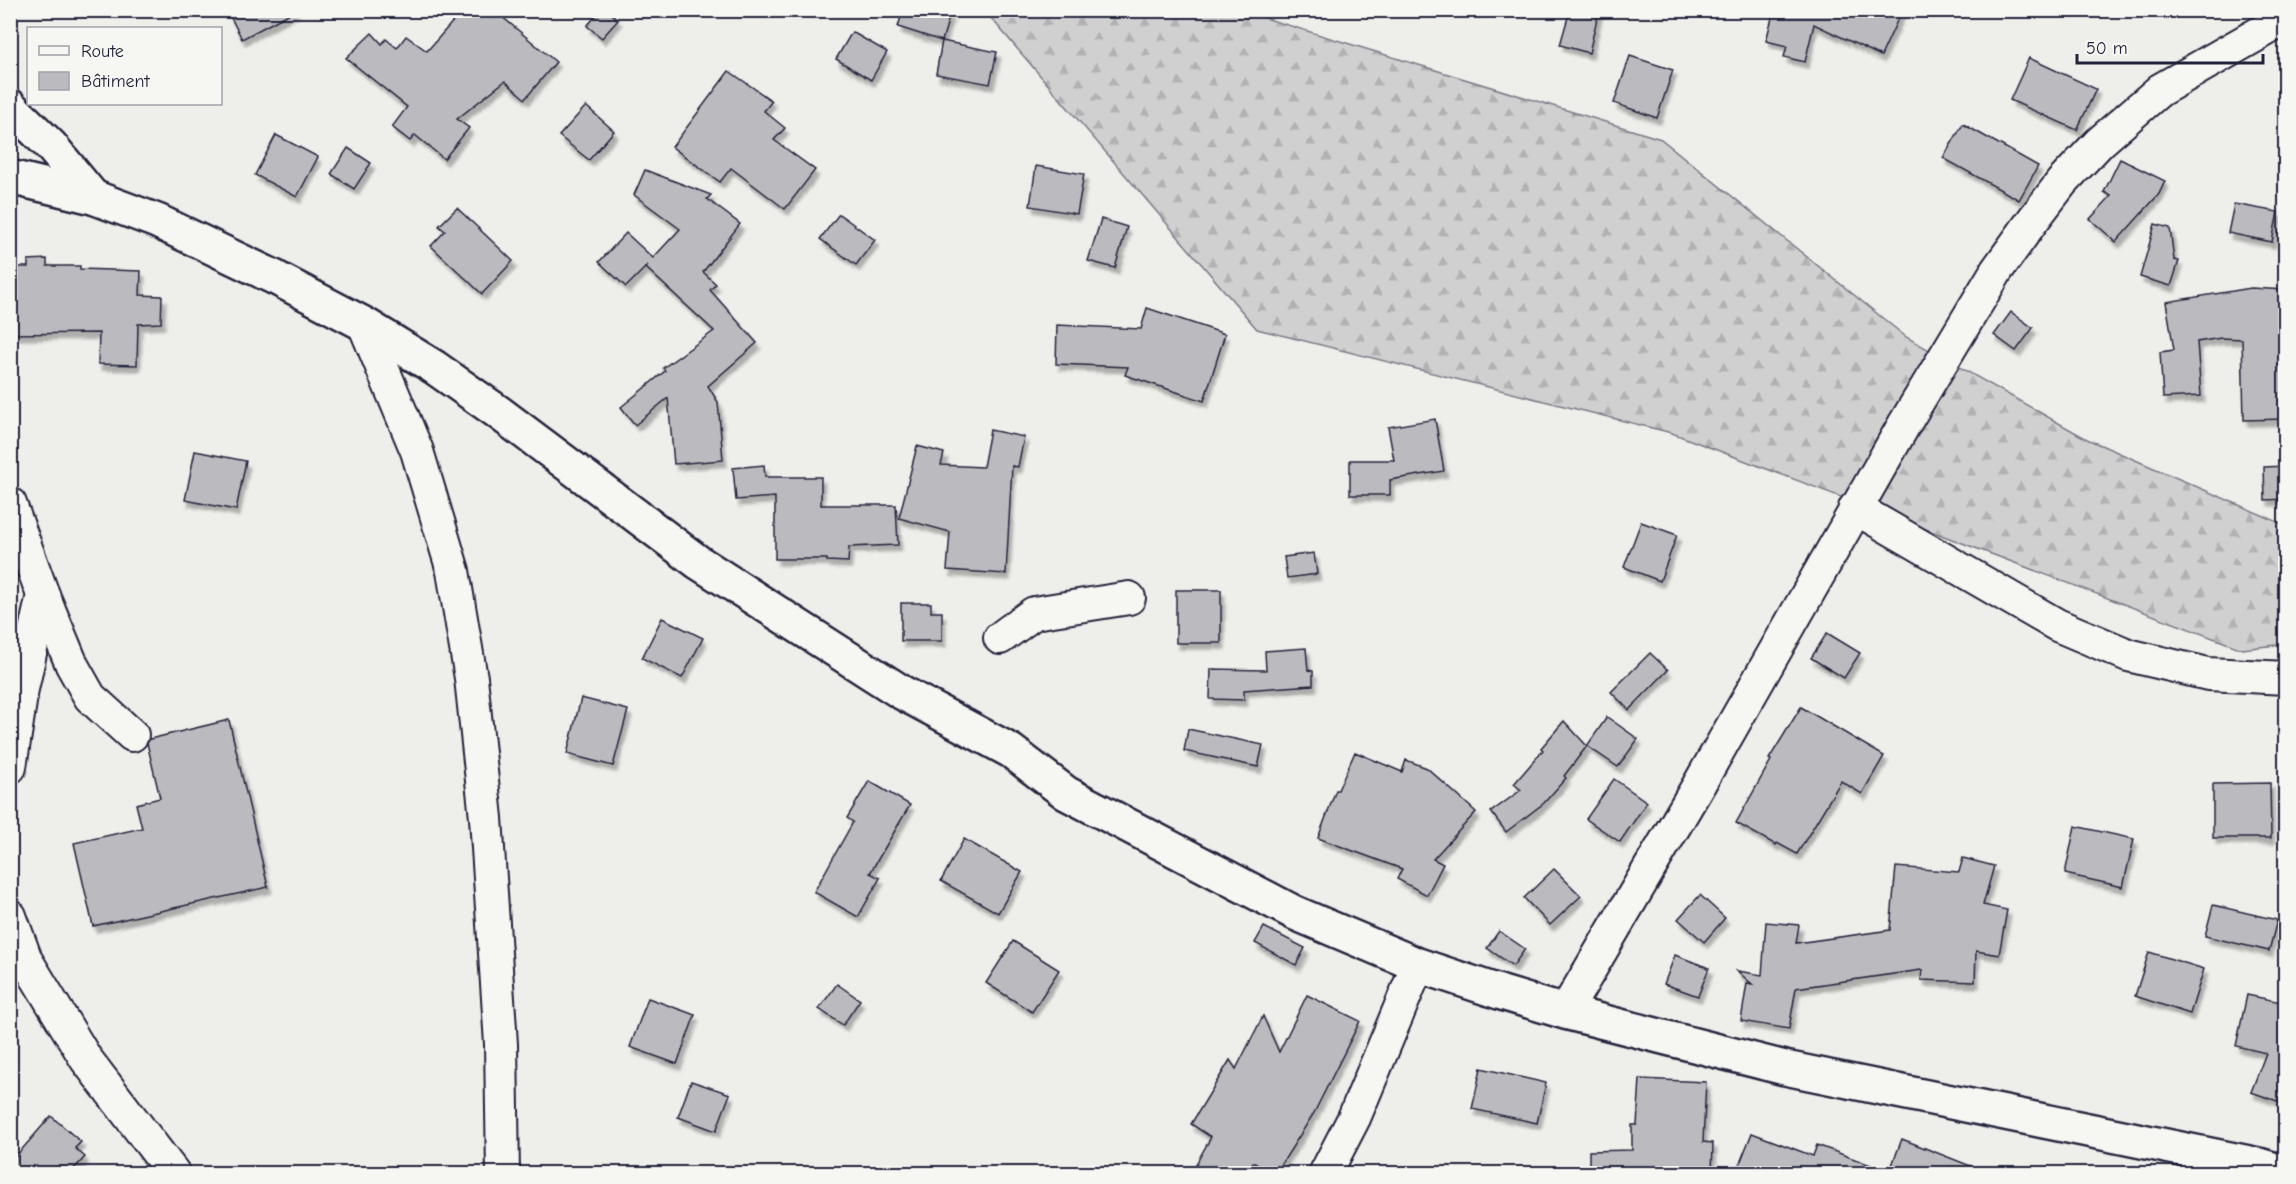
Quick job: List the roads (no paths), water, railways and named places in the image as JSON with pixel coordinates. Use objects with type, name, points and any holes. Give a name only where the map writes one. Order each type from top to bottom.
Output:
[{"type":"main road","points":[[10,106],[51,146],[93,197]]},
{"type":"main road","points":[[10,177],[93,197],[157,221],[276,278],[363,324],[434,367],[498,412],[698,562],[901,692],[1011,751],[1066,793],[1295,913],[1418,964],[1565,1012],[1785,1068],[2247,1162],[2286,1173]]},
{"type":"street","points":[[1565,1012],[1701,781],[1855,508],[1997,270],[2062,182],[2100,142],[2160,90],[2286,18]]},
{"type":"street","points":[[363,324],[417,451],[453,571],[471,678],[486,818],[500,1032],[503,1173]]},
{"type":"street","points":[[10,504],[43,595],[72,665],[90,697],[132,735]]},
{"type":"street","points":[[1855,508],[2057,625],[2128,655],[2208,674],[2286,678]]},
{"type":"street","points":[[10,767],[22,689],[43,595]]},
{"type":"street","points":[[1000,638],[1034,613],[1129,598]]},
{"type":"street","points":[[10,916],[26,960],[86,1059],[174,1173]]},
{"type":"street","points":[[1325,1173],[1354,1118],[1418,964]]}]
